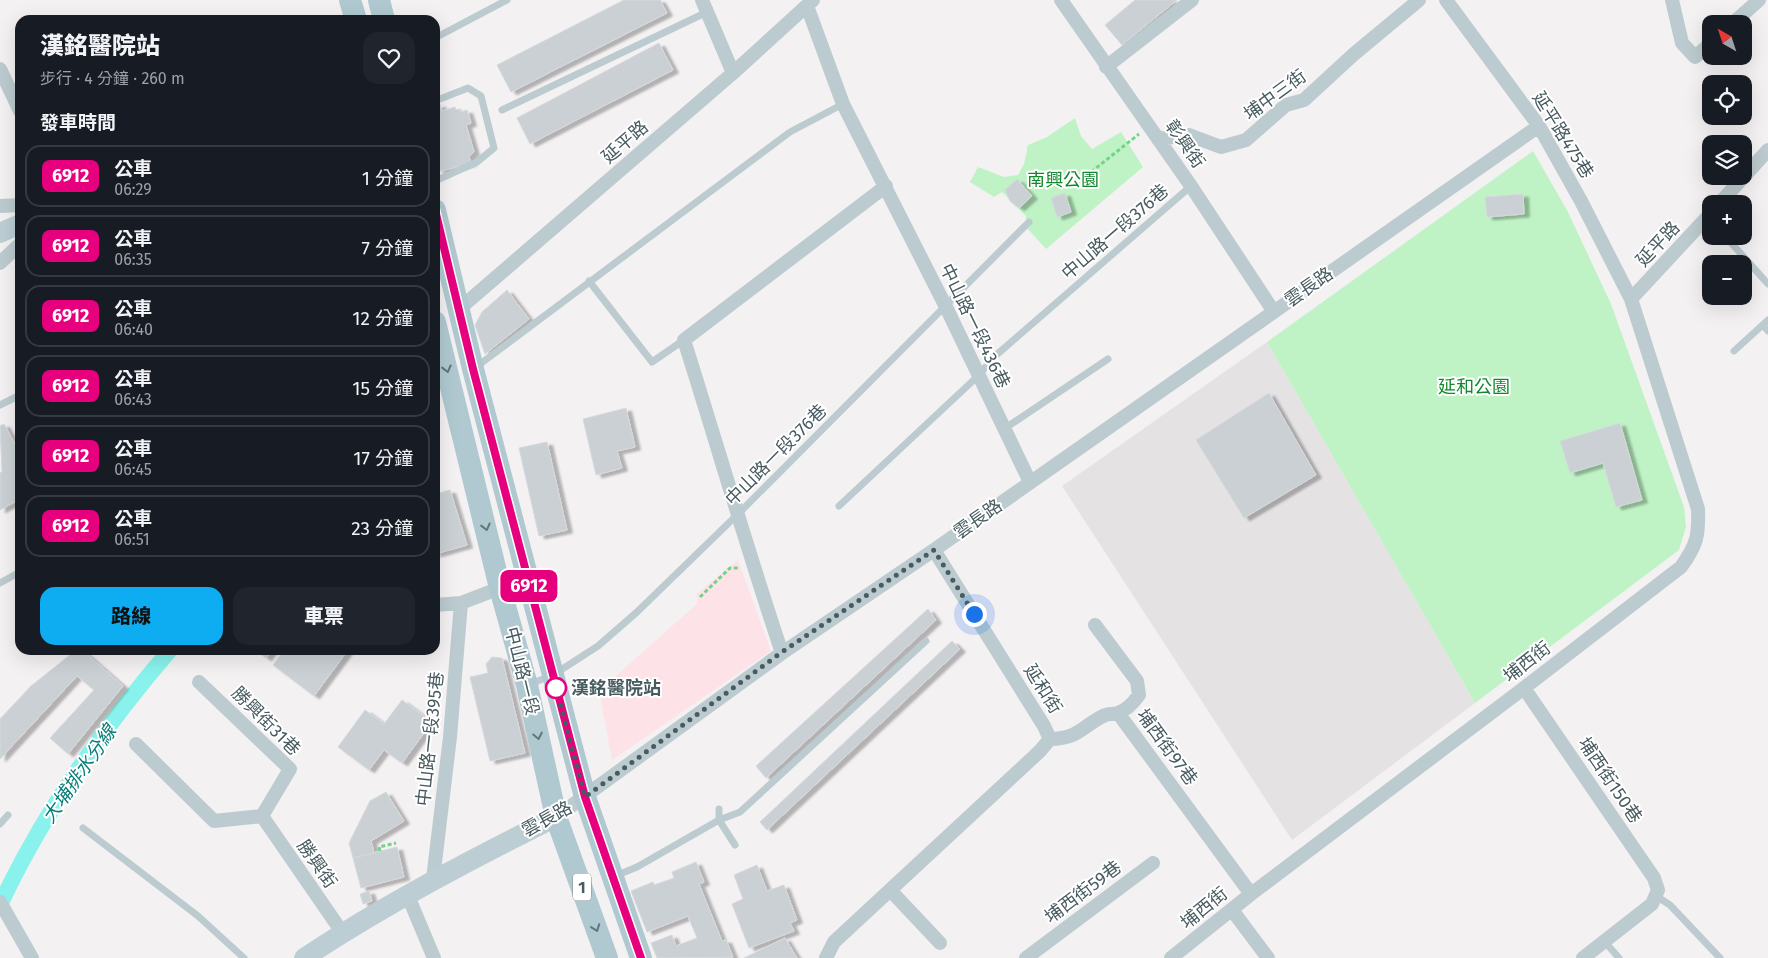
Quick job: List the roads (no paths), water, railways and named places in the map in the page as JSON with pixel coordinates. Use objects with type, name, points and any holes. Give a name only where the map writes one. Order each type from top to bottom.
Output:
[{"type":"main road","points":[[350,0],[354,15]]},
{"type":"main road","points":[[379,0],[383,15]]},
{"type":"main road","name":"中山路一段","points":[[440,232],[473,369],[585,797],[641,958]]},
{"type":"main road","name":"中山路一段","points":[[440,342],[500,588],[528,685],[556,817],[607,958]]},
{"type":"street","name":"彰興街","points":[[1061,0],[1191,186],[1274,312]]},
{"type":"street","points":[[1106,67],[1192,0]]},
{"type":"street","name":"埔中三街","points":[[1158,139],[1189,135],[1221,147],[1246,140],[1286,105],[1304,100],[1354,54],[1418,0]]},
{"type":"street","name":"延平路475巷","points":[[1446,0],[1539,126],[1581,200],[1631,299]]},
{"type":"street","points":[[1672,0],[1682,44],[1695,57],[1702,51]]},
{"type":"street","points":[[1742,15],[1759,0]]},
{"type":"street","name":"延平路","points":[[458,310],[733,73],[810,3]]},
{"type":"street","name":"中山路一段436巷","points":[[810,3],[843,104],[946,307],[1030,482]]},
{"type":"street","points":[[704,6],[733,73]]},
{"type":"street","points":[[0,69],[15,92]]},
{"type":"street","name":"雲長路","points":[[304,958],[342,932],[408,896],[433,879],[556,817],[782,652],[934,550],[1539,126]]},
{"type":"street","points":[[1728,195],[1768,150]]},
{"type":"street","points":[[782,652],[754,568],[739,513],[684,340],[754,289],[886,186]]},
{"type":"street","points":[[0,206],[15,205]]},
{"type":"street","name":"延平路","points":[[1631,299],[1702,225]]},
{"type":"street","points":[[0,233],[15,226]]},
{"type":"street","points":[[0,263],[15,249]]},
{"type":"street","name":"埔西街","points":[[1170,958],[1251,894],[1524,688],[1680,567],[1693,551],[1699,532],[1698,508],[1631,299]]},
{"type":"street","name":"延和街","points":[[826,958],[834,942],[1040,752],[1050,739],[1044,726],[934,550]]},
{"type":"street","points":[[440,605],[462,603],[500,588]]},
{"type":"street","name":"中山路一段395巷","points":[[433,879],[450,737],[462,603]]},
{"type":"street","name":"埔西街97巷","points":[[1095,625],[1137,682],[1139,695],[1134,702],[1118,713],[1251,894]]},
{"type":"street","name":"勝興街31巷","points":[[199,682],[290,769],[262,816]]},
{"type":"street","name":"埔西街150巷","points":[[1524,688],[1654,878],[1658,890],[1656,896]]},
{"type":"street","points":[[1050,739],[1067,739],[1104,715],[1118,713]]},
{"type":"street","points":[[136,744],[214,821],[262,816]]},
{"type":"street","name":"勝興街","points":[[262,816],[342,932]]},
{"type":"street","name":"埔西街59巷","points":[[1035,956],[1153,862]]},
{"type":"street","points":[[891,891],[940,943]]},
{"type":"street","points":[[408,896],[434,958]]},
{"type":"street","points":[[1583,958],[1652,904],[1656,896]]},
{"type":"street","points":[[0,902],[32,958]]},
{"type":"street","points":[[1232,910],[1268,958]]},
{"type":"lane","points":[[440,35],[507,0]]},
{"type":"lane","points":[[502,110],[704,6]]},
{"type":"lane","points":[[440,98],[468,88],[481,96],[494,148],[477,162],[440,179]]},
{"type":"lane","points":[[473,369],[790,132],[843,104]]},
{"type":"lane","name":"中山路一段376巷","points":[[839,506],[978,376],[994,357],[1191,186]]},
{"type":"lane","name":"中山路一段376巷","points":[[528,685],[553,675],[598,646],[637,612],[739,513],[1029,222]]},
{"type":"lane","points":[[1733,245],[1768,284]]},
{"type":"lane","points":[[589,281],[652,362],[684,340]]},
{"type":"lane","points":[[1734,350],[1766,326]]},
{"type":"lane","points":[[1004,429],[1108,359]]},
{"type":"lane","points":[[0,405],[15,398]]},
{"type":"lane","points":[[0,583],[15,575]]},
{"type":"lane","points":[[612,877],[637,867],[719,820],[740,812],[926,641]]},
{"type":"lane","points":[[719,809],[719,820],[734,845]]},
{"type":"lane","points":[[0,824],[8,815]]},
{"type":"lane","points":[[83,828],[198,916],[244,958]]},
{"type":"lane","points":[[1656,896],[1670,905],[1720,958]]},
{"type":"lane","points":[[1605,942],[1619,958]]},
{"type":"waterway","name":"大埔排水分線","points":[[0,905],[35,837],[76,772],[122,709],[166,655]]},
{"type":"place","name":"漢銘醫院站","points":[[556,688]]},
{"type":"park label","name":"南興公園","points":[[1063,180]]},
{"type":"park label","name":"延和公園","points":[[1474,387]]}]
